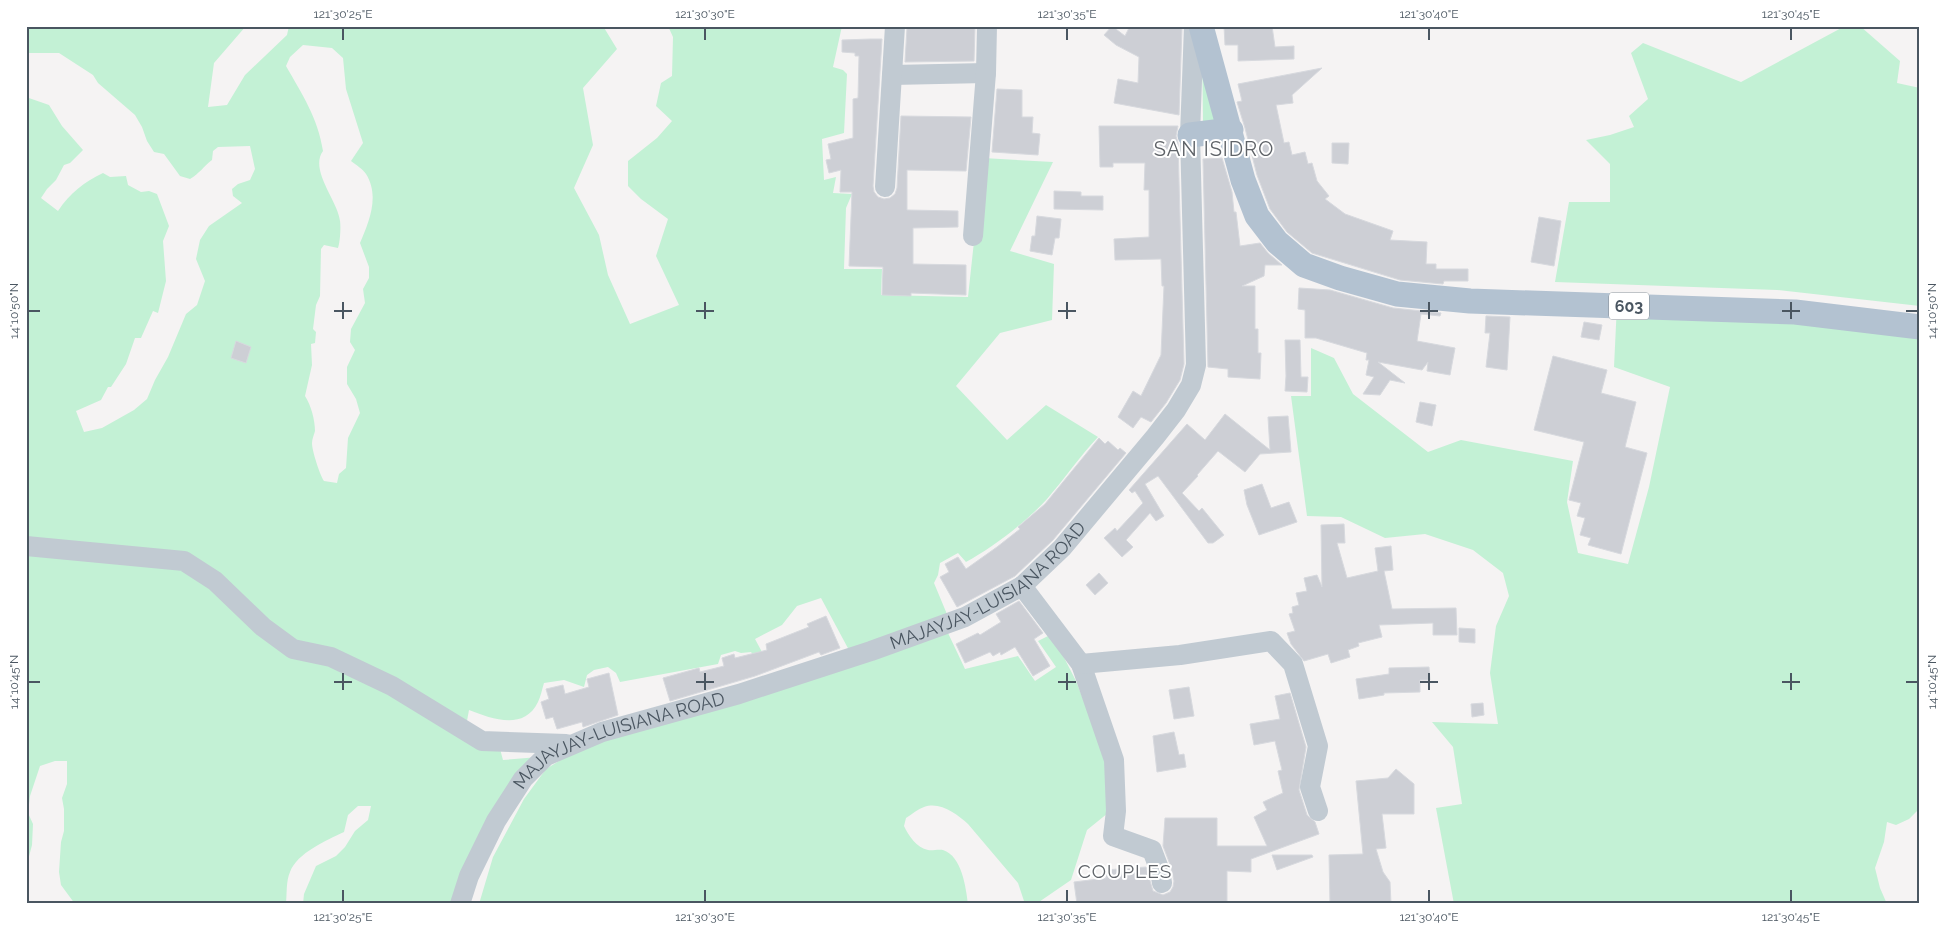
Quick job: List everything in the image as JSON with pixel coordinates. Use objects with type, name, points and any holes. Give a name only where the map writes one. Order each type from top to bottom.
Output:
[{"type":"main road","name":"603","points":[[1202,26],[1243,180],[1257,216],[1277,242],[1304,265],[1340,278],[1397,294],[1470,301],[1795,312],[1920,327]]},
{"type":"main road","points":[[1190,135],[1231,130]]},
{"type":"street","points":[[885,186],[895,26]]},
{"type":"street","points":[[973,236],[986,73],[987,26]]},
{"type":"street","name":"MAJAYJAY-LUISIANA ROAD","points":[[460,904],[469,876],[492,829],[524,779],[546,756],[602,732],[739,694],[871,651],[965,617],[1022,586],[1062,548],[1136,462],[1176,410],[1191,385],[1196,365],[1190,135],[1194,26]]},
{"type":"street","points":[[892,75],[986,73]]},
{"type":"street","points":[[26,546],[184,560],[215,581],[263,627],[293,649],[331,657],[383,682],[482,741],[573,744]]},
{"type":"street","points":[[1022,586],[1081,664],[1114,760],[1116,811],[1113,836],[1152,850],[1160,871],[1162,883]]},
{"type":"street","points":[[1081,664],[1180,655],[1271,641],[1293,664],[1318,746],[1310,787],[1318,811]]},
{"type":"green space","points":[[26,26],[246,26],[214,63],[208,107],[227,105],[245,75],[287,35],[289,26],[603,26],[617,49],[583,88],[593,145],[574,188],[599,235],[608,275],[630,324],[679,305],[656,256],[668,219],[641,199],[628,186],[628,161],[657,138],[672,121],[656,106],[661,83],[672,76],[673,37],[668,26],[842,26],[833,67],[843,70],[847,74],[844,133],[822,139],[824,180],[836,177],[833,193],[852,194],[846,208],[844,269],[882,269],[881,295],[968,297],[983,158],[1053,162],[1010,251],[1054,264],[1052,320],[1000,333],[956,386],[1007,440],[1046,405],[1098,437],[1047,499],[1009,534],[966,562],[958,553],[940,563],[938,575],[934,583],[949,619],[850,652],[821,598],[797,606],[782,625],[755,639],[762,652],[754,656],[751,652],[741,653],[735,651],[721,655],[718,664],[620,682],[616,673],[608,667],[594,670],[587,675],[584,687],[564,680],[544,683],[539,700],[532,711],[525,717],[516,720],[497,719],[469,710],[464,737],[500,749],[503,760],[539,757],[459,904],[303,904],[304,894],[316,866],[336,856],[345,847],[355,831],[368,820],[371,806],[358,806],[348,815],[344,832],[313,848],[294,865],[288,879],[286,904],[75,904],[61,885],[59,872],[61,842],[64,831],[62,798],[67,784],[67,761],[55,761],[40,766],[30,796],[28,813],[33,824],[32,845],[26,868],[26,97],[49,105],[62,126],[83,150],[70,163],[64,165],[56,180],[41,198],[58,211],[73,193],[96,176],[103,173],[110,177],[126,176],[128,185],[141,192],[149,191],[157,194],[169,226],[163,241],[166,281],[158,313],[153,311],[141,338],[135,338],[126,364],[111,387],[108,387],[101,400],[76,411],[84,432],[102,428],[134,410],[147,399],[168,357],[186,314],[197,305],[205,281],[196,259],[200,240],[209,226],[242,203],[233,196],[232,189],[238,184],[250,180],[255,169],[250,146],[218,147],[213,151],[212,160],[193,177],[190,179],[180,176],[164,154],[154,152],[135,115],[98,83],[93,75],[59,53],[29,53],[26,56]],"holes":[[[303,45],[332,48],[343,58],[346,89],[363,143],[351,161],[366,174],[370,182],[373,200],[370,218],[360,243],[369,267],[369,278],[363,289],[365,303],[351,329],[350,342],[355,350],[347,367],[347,384],[356,399],[360,413],[348,438],[346,468],[339,474],[337,483],[324,481],[318,468],[312,447],[315,431],[313,417],[305,396],[312,365],[311,344],[315,343],[316,332],[313,329],[316,305],[320,296],[321,249],[324,245],[338,248],[340,221],[319,167],[323,151],[321,139],[309,107],[286,66],[290,57]]]},
{"type":"green space","points":[[1845,26],[1860,26],[1900,61],[1897,83],[1920,88],[1920,306],[1777,290],[1555,282],[1569,202],[1610,202],[1610,164],[1586,140],[1634,127],[1629,116],[1648,99],[1631,53],[1643,43],[1741,82]]},
{"type":"green space","points":[[1202,43],[1222,119],[1203,122]]},
{"type":"green space","points":[[1617,304],[1920,329],[1920,808],[1909,819],[1896,825],[1887,822],[1884,842],[1875,868],[1880,888],[1887,904],[1454,904],[1436,808],[1462,804],[1453,747],[1432,722],[1498,724],[1490,673],[1496,626],[1509,596],[1503,573],[1473,550],[1425,534],[1385,538],[1341,517],[1307,516],[1291,396],[1311,396],[1311,348],[1334,358],[1353,394],[1428,452],[1461,440],[1573,461],[1567,502],[1578,553],[1628,564],[1649,487],[1670,387],[1614,367]]},
{"type":"green space","points":[[948,633],[965,669],[1018,656],[1035,681],[1056,667],[1038,641],[1052,634],[1076,681],[1106,758],[1108,813],[1087,830],[1071,880],[1036,904],[1025,904],[1018,883],[968,824],[959,816],[942,807],[930,806],[920,809],[906,818],[904,826],[910,837],[920,847],[930,850],[943,850],[955,859],[962,873],[968,904],[479,904],[493,857],[524,799],[546,769],[585,745]]},
{"type":"building","points":[[940,26],[975,26],[974,61],[905,62],[907,28],[940,28]]},
{"type":"building","points":[[1112,26],[1125,36],[1130,26],[1182,27],[1179,115],[1114,103],[1118,79],[1138,83],[1139,57],[1116,45],[1104,35]]},
{"type":"building","points":[[1224,26],[1272,26],[1275,47],[1294,46],[1294,59],[1238,61],[1238,45],[1225,45]]},
{"type":"building","points":[[882,39],[873,186],[874,192],[878,197],[890,198],[895,194],[897,188],[901,116],[971,117],[966,171],[907,170],[907,210],[958,211],[958,227],[913,228],[913,264],[966,265],[966,295],[911,293],[911,296],[882,295],[883,267],[849,266],[852,192],[840,192],[841,170],[829,173],[826,160],[831,159],[828,144],[853,138],[853,99],[858,98],[859,56],[855,56],[855,53],[842,52],[842,40]]},
{"type":"building","points":[[1322,68],[1292,95],[1293,103],[1276,105],[1284,143],[1289,142],[1292,155],[1305,152],[1308,164],[1312,163],[1317,181],[1329,196],[1325,199],[1345,214],[1393,231],[1390,240],[1427,242],[1426,264],[1436,264],[1436,269],[1468,269],[1468,281],[1444,281],[1443,284],[1400,280],[1312,253],[1287,232],[1270,209],[1257,175],[1237,102],[1242,101],[1238,84]]},
{"type":"building","points":[[997,89],[1022,90],[1022,117],[1033,117],[1032,133],[1040,134],[1038,155],[992,152]]},
{"type":"building","points":[[1099,126],[1178,126],[1176,136],[1178,143],[1184,364],[1180,380],[1166,403],[1151,422],[1141,417],[1133,428],[1118,417],[1133,391],[1141,396],[1161,355],[1164,286],[1162,286],[1161,259],[1115,260],[1114,239],[1149,237],[1149,190],[1144,190],[1145,163],[1113,163],[1113,167],[1100,167]]},
{"type":"building","points":[[1332,143],[1349,143],[1348,164],[1332,163]]},
{"type":"building","points":[[1222,158],[1232,192],[1240,246],[1260,243],[1282,265],[1265,265],[1264,276],[1242,286],[1255,286],[1255,329],[1258,329],[1258,353],[1261,353],[1260,379],[1228,377],[1228,369],[1208,367],[1203,159]]},
{"type":"building","points":[[1054,191],[1081,192],[1081,196],[1103,196],[1103,210],[1054,209]]},
{"type":"building","points":[[1037,216],[1061,219],[1059,238],[1055,238],[1052,255],[1030,251],[1032,236],[1035,236]]},
{"type":"building","points":[[1539,217],[1561,221],[1554,266],[1531,262]]},
{"type":"building","points":[[1299,288],[1330,290],[1393,308],[1441,313],[1440,316],[1421,314],[1417,341],[1455,348],[1450,375],[1427,371],[1428,362],[1422,370],[1378,362],[1405,383],[1390,380],[1380,395],[1363,394],[1374,377],[1366,375],[1369,360],[1366,360],[1367,353],[1316,338],[1305,338],[1305,310],[1298,309]]},
{"type":"building","points":[[1486,316],[1510,317],[1507,370],[1486,367],[1490,333],[1485,333]]},
{"type":"building","points":[[1584,322],[1602,325],[1599,340],[1581,337]]},
{"type":"building","points":[[1285,340],[1300,340],[1301,377],[1308,377],[1307,392],[1285,391]]},
{"type":"building","points":[[236,341],[251,347],[246,363],[231,358]]},
{"type":"building","points":[[1553,356],[1607,370],[1601,393],[1636,402],[1625,447],[1647,453],[1621,554],[1588,545],[1591,538],[1580,535],[1585,518],[1577,516],[1581,503],[1569,500],[1584,442],[1534,430]]},
{"type":"building","points":[[1420,402],[1436,405],[1432,426],[1416,422]]},
{"type":"building","points":[[1225,414],[1270,450],[1268,417],[1288,416],[1291,452],[1260,454],[1245,472],[1218,451],[1197,475],[1182,493],[1199,511],[1202,508],[1224,535],[1213,543],[1208,543],[1158,476],[1145,484],[1164,516],[1156,521],[1150,513],[1126,540],[1133,547],[1122,557],[1104,538],[1115,528],[1117,531],[1143,503],[1135,491],[1132,493],[1129,490],[1187,424],[1205,440]]},
{"type":"building","points":[[1099,438],[1105,444],[1108,441],[1118,450],[1120,448],[1126,453],[1053,540],[1015,576],[957,607],[940,577],[949,572],[945,564],[958,557],[966,569],[1020,529],[1018,527],[1045,504]]},
{"type":"building","points":[[1262,484],[1271,508],[1289,502],[1297,522],[1259,535],[1247,505],[1244,490]]},
{"type":"building","points":[[1344,524],[1345,543],[1337,543],[1347,578],[1378,571],[1375,548],[1391,546],[1393,570],[1384,571],[1392,609],[1456,608],[1457,635],[1433,635],[1433,623],[1379,625],[1382,637],[1358,643],[1359,646],[1348,650],[1350,657],[1331,663],[1328,654],[1304,661],[1291,644],[1287,633],[1295,631],[1289,614],[1293,613],[1292,607],[1299,605],[1296,593],[1307,591],[1304,578],[1317,575],[1322,587],[1321,525]]},
{"type":"building","points":[[1099,573],[1108,583],[1095,595],[1086,585]]},
{"type":"building","points":[[1019,601],[1043,633],[1034,639],[1050,666],[1033,676],[1015,647],[1001,655],[1000,652],[993,656],[990,652],[965,663],[956,644],[978,633],[980,635],[1001,622],[996,614]]},
{"type":"building","points":[[826,616],[840,648],[821,655],[819,652],[755,676],[670,701],[663,678],[699,668],[700,672],[724,666],[722,658],[734,654],[735,658],[767,650],[766,644],[809,627],[807,624]]},
{"type":"building","points":[[1459,628],[1475,629],[1475,643],[1459,642]]},
{"type":"building","points":[[1429,667],[1430,680],[1420,680],[1420,692],[1384,693],[1384,695],[1359,699],[1356,679],[1389,674],[1389,668]]},
{"type":"building","points":[[609,673],[618,715],[583,727],[582,722],[557,729],[553,717],[546,719],[541,702],[549,699],[546,689],[563,685],[565,694],[589,687],[587,679]]},
{"type":"building","points":[[1189,687],[1194,716],[1174,719],[1169,690]]},
{"type":"building","points":[[1290,693],[1306,747],[1299,790],[1307,815],[1315,822],[1319,834],[1251,859],[1251,872],[1227,871],[1227,904],[1077,904],[1074,882],[1106,878],[1105,870],[1146,867],[1153,891],[1163,895],[1170,892],[1174,881],[1163,846],[1165,818],[1217,818],[1217,846],[1267,846],[1254,817],[1267,810],[1263,802],[1283,793],[1278,771],[1282,770],[1275,741],[1254,745],[1250,724],[1280,719],[1275,696]]},
{"type":"building","points":[[1483,703],[1484,715],[1472,717],[1471,704]]},
{"type":"building","points":[[1174,732],[1179,755],[1184,754],[1186,767],[1157,772],[1153,736]]},
{"type":"building","points":[[1396,769],[1414,784],[1414,814],[1382,814],[1386,848],[1376,849],[1383,872],[1390,882],[1391,904],[1330,904],[1329,855],[1363,854],[1356,781],[1388,778]]},
{"type":"building","points":[[1272,855],[1312,855],[1313,857],[1277,870]]},
{"type":"district","name":"SAN ISIDRO","points":[[1214,149]]},
{"type":"district","name":"COUPLES","points":[[1125,871]]}]
